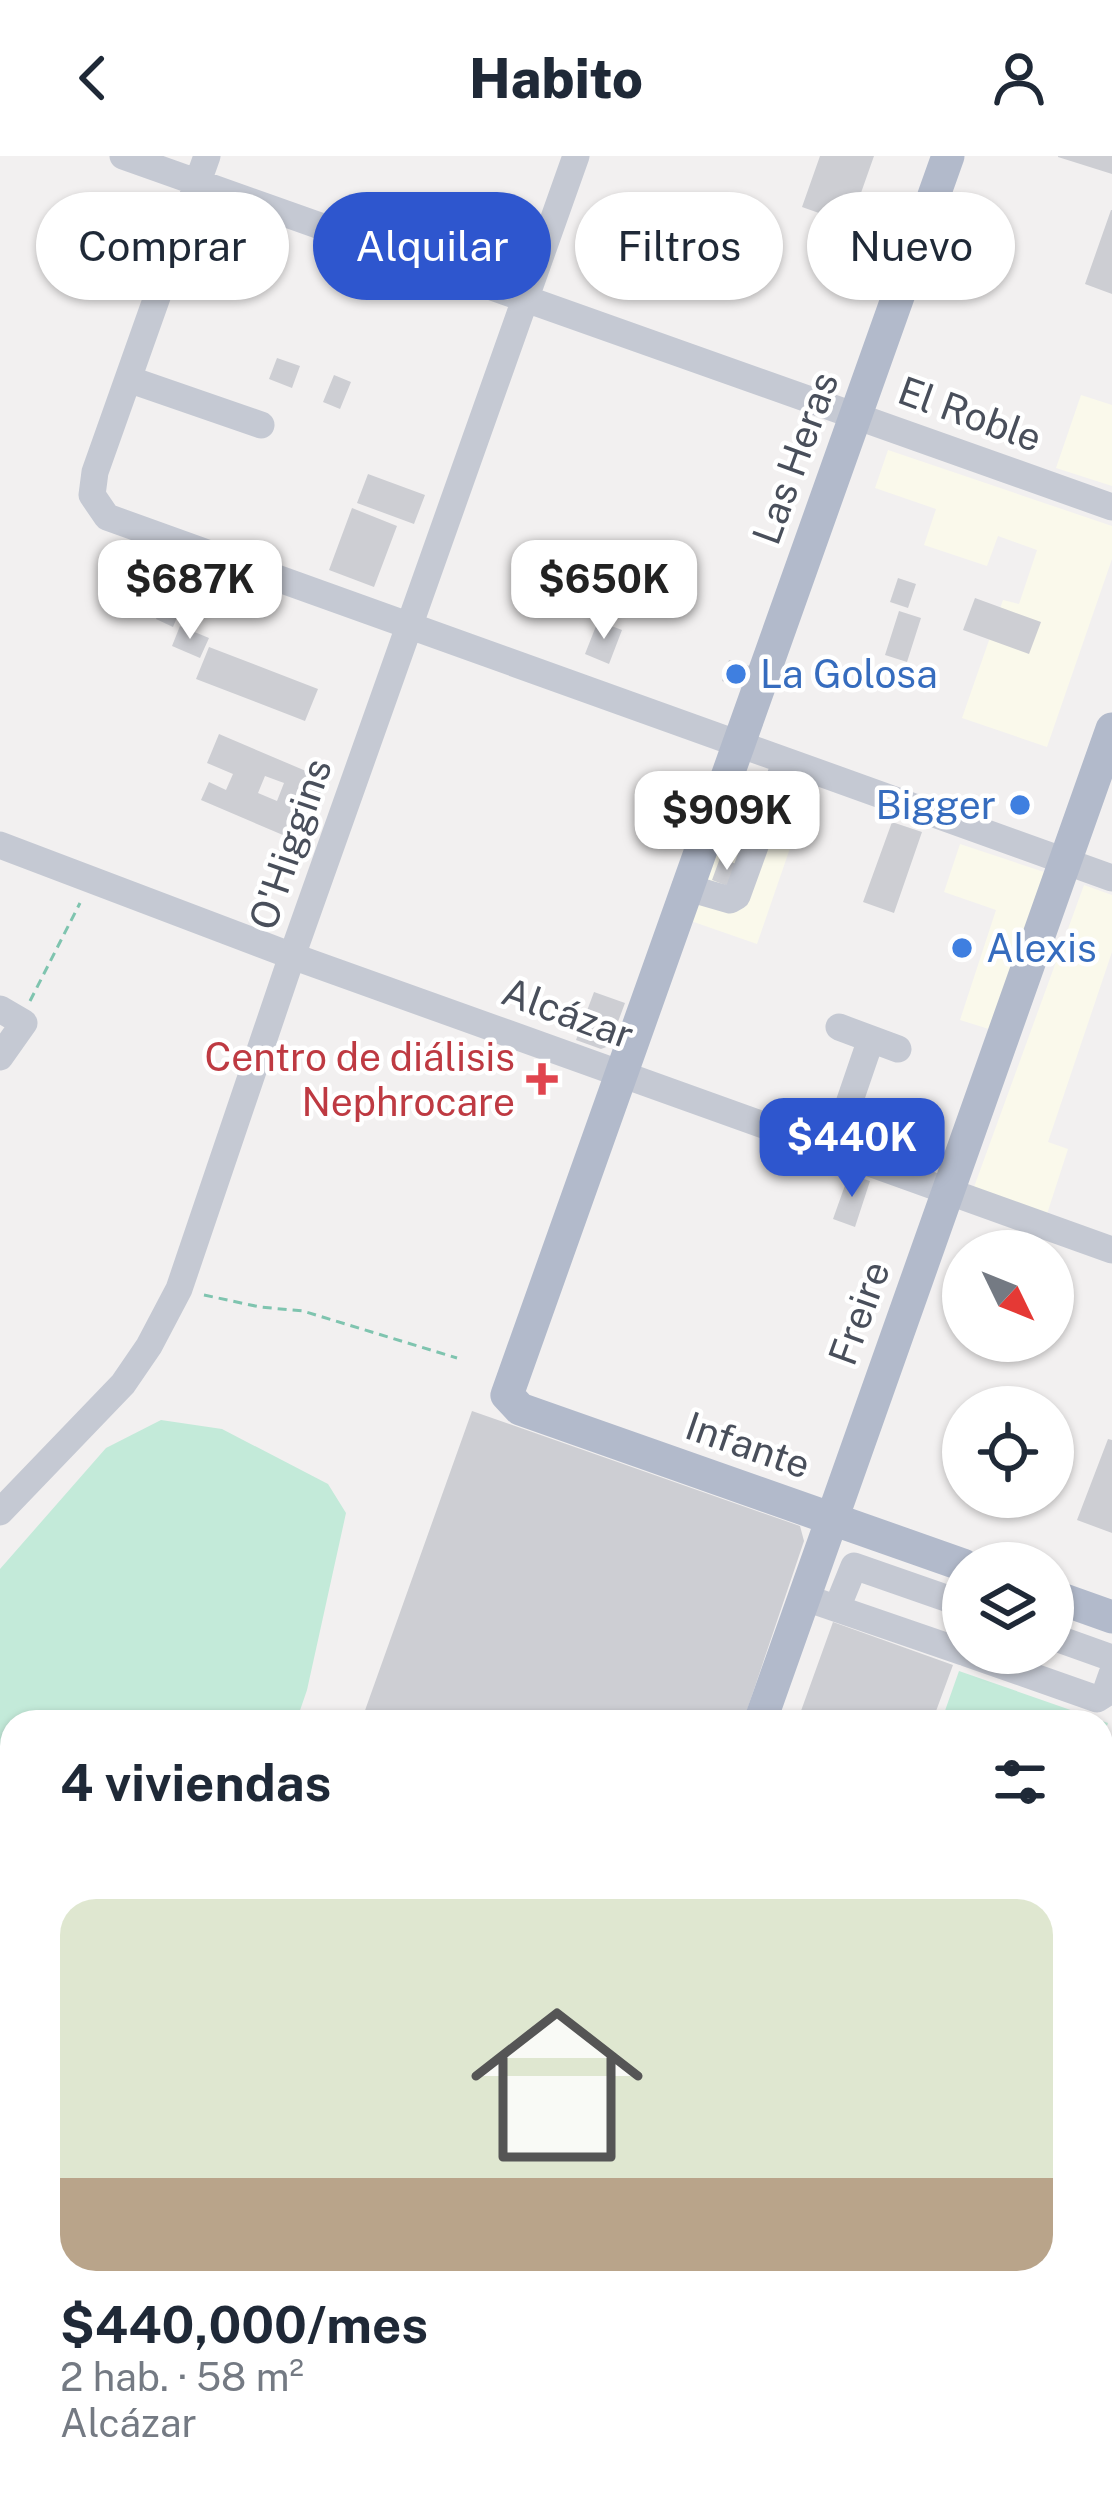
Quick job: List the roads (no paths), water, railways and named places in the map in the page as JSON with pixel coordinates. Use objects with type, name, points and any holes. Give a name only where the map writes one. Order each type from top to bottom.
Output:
[{"type":"main road","name":"Las Heras","points":[[508,1400],[508,1384],[948,156]]},
{"type":"main road","name":"Freire","points":[[764,1710],[1110,740]]},
{"type":"main road","name":"Infante","points":[[508,1400],[520,1409],[942,1558]]},
{"type":"main road","points":[[1074,1603],[1112,1617]]},
{"type":"street","name":"El Roble","points":[[123,156],[202,169],[313,213]]},
{"type":"street","name":"O'Higgins","points":[[551,227],[576,156]]},
{"type":"street","points":[[202,169],[95,472],[95,503],[115,521],[1112,878]]},
{"type":"street","name":"O'Higgins","points":[[0,1512],[123,1384],[179,1289],[525,300]]},
{"type":"street","name":"El Roble","points":[[532,300],[1112,507]]},
{"type":"street","points":[[128,379],[261,425]]},
{"type":"street","points":[[685,887],[730,900],[737,896],[785,763]]},
{"type":"street","name":"Alcázar","points":[[0,845],[292,956],[1111,1248]]},
{"type":"street","points":[[0,1057],[12,1016]]},
{"type":"street","points":[[833,1150],[885,1044],[839,1027]]},
{"type":"street","points":[[840,1599],[850,1569],[858,1566],[942,1593]]},
{"type":"street","points":[[806,1588],[942,1643]]},
{"type":"street","points":[[1074,1644],[1112,1658]]},
{"type":"street","points":[[1026,1674],[1097,1699],[1105,1694],[1112,1674]]},
{"type":"place","name":"La Golosa","points":[[736,674]]},
{"type":"place","name":"Bigger","points":[[1020,805]]},
{"type":"place","name":"Alexis","points":[[962,948]]},
{"type":"place","name":"Centro de diálisis Nephrocare","points":[[542,1079]]}]
